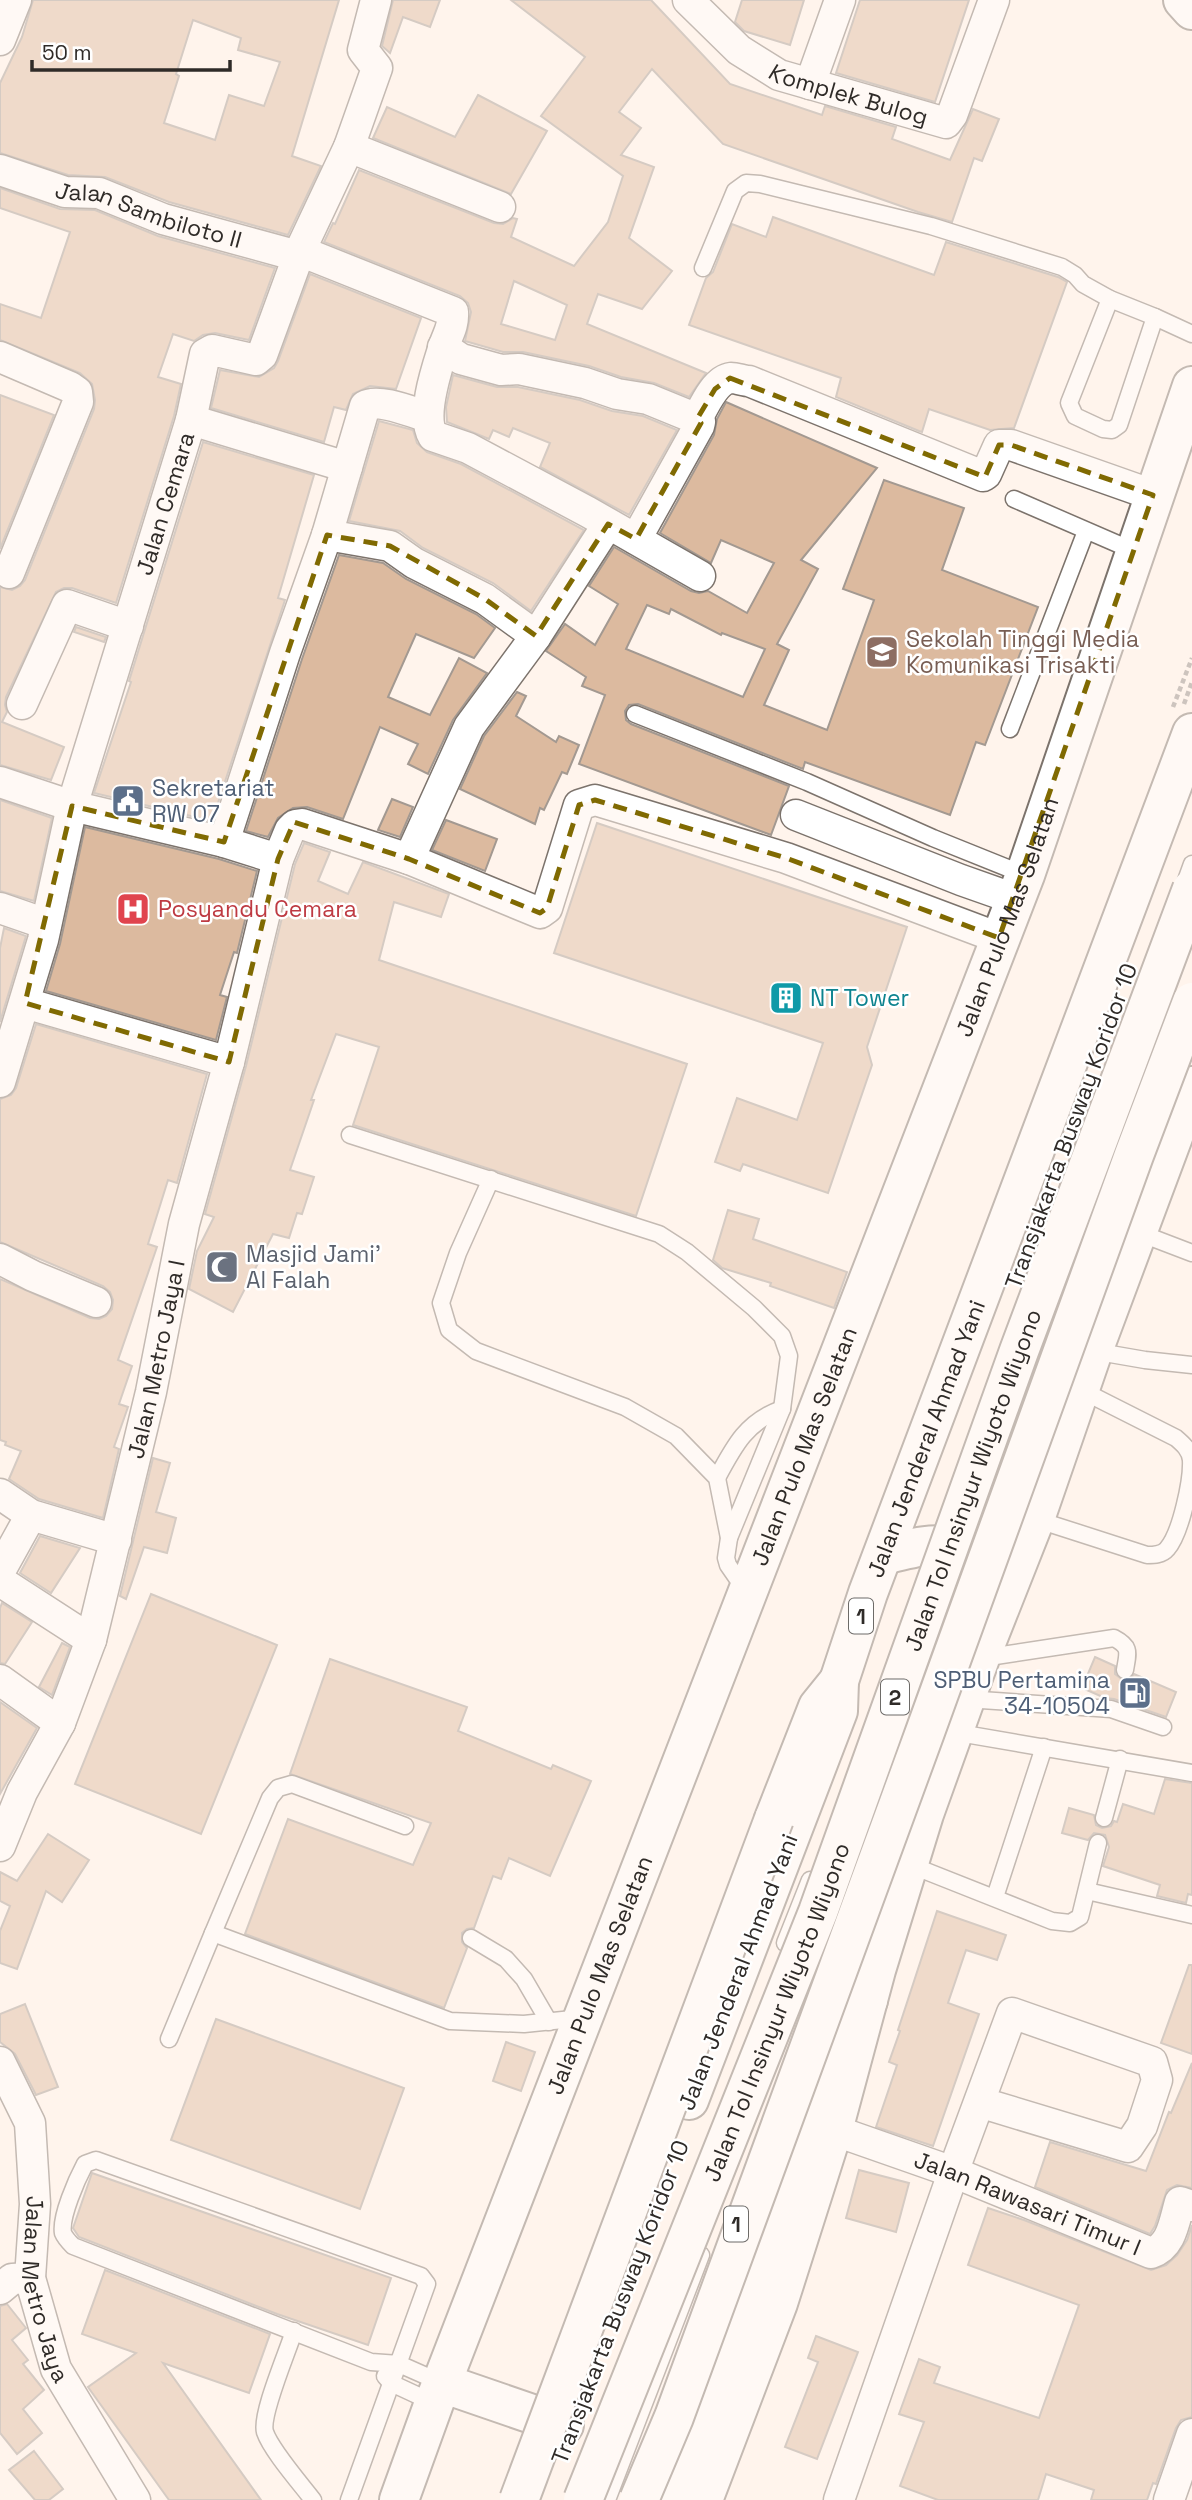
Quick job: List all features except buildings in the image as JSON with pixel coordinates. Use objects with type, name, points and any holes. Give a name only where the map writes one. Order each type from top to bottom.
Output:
[{"type":"main road","points":[[1183,0],[1192,9]]},
{"type":"main road","name":"Jalan Pulo Mas Selatan","points":[[399,2500],[444,2392],[567,2020],[751,1585],[1020,887],[1192,387]]},
{"type":"main road","name":"Jalan Jenderal Ahmad Yani","points":[[533,2500],[838,1711],[839,1681],[1181,720]]},
{"type":"main road","name":"Jalan Tol Insinyur Wiyoto Wiyono","points":[[583,2500],[818,1912],[1024,1339],[1192,889]]},
{"type":"main road","name":"Jalan Tol Insinyur Wiyoto Wiyono","points":[[639,2500],[678,2404],[1192,1002]]},
{"type":"main road","name":"1","points":[[704,2500],[778,2303],[833,2130],[907,1864],[959,1715],[1034,1519],[1137,1232],[1186,1119]]},
{"type":"main road","points":[[883,1555],[922,1545],[942,1544],[958,1548],[977,1559],[1006,1591]]},
{"type":"main road","points":[[519,2500],[774,1819],[818,1707],[839,1681]]},
{"type":"main road","points":[[673,2500],[716,2393],[820,2074],[872,1985]]},
{"type":"main road","name":"1","points":[[631,2500],[790,2075],[800,2054],[872,1985]]},
{"type":"main road","points":[[444,2392],[517,2409],[564,2425]]},
{"type":"street","points":[[0,40],[16,0]]},
{"type":"street","name":"Jalan Cemara","points":[[1,1076],[15,1007],[46,924],[72,806],[191,420],[205,354],[212,350],[256,360],[262,355],[299,254],[349,147],[377,68],[363,50],[376,0]]},
{"type":"street","name":"Komplek Bulog","points":[[688,0],[739,50],[779,75],[946,123],[953,116],[994,0]]},
{"type":"street","points":[[810,84],[840,0]]},
{"type":"street","points":[[349,147],[500,207]]},
{"type":"street","name":"Jalan Sambiloto II","points":[[0,170],[65,192],[99,192],[163,219],[299,254],[453,312],[453,325],[443,347]]},
{"type":"street","points":[[636,539],[699,426],[697,419],[648,399],[617,394],[585,383],[519,369],[501,370],[461,359],[443,347],[428,417],[428,428],[433,436],[468,448],[700,576]]},
{"type":"street","points":[[0,357],[70,387],[77,392],[78,402],[9,573]]},
{"type":"street","points":[[697,419],[715,389],[730,378],[750,382],[983,476],[999,444],[1011,445],[1153,495]]},
{"type":"street","points":[[224,842],[285,653],[327,535],[365,406],[371,402],[380,403],[428,417]]},
{"type":"street","points":[[191,420],[347,467]]},
{"type":"street","points":[[409,859],[469,727],[536,636],[608,524]]},
{"type":"street","points":[[327,535],[390,546],[414,563],[485,599],[536,636]]},
{"type":"street","points":[[22,704],[67,605],[128,626]]},
{"type":"street","points":[[0,782],[72,806],[224,842],[278,859]]},
{"type":"street","name":"Jalan Metro Jaya I","points":[[0,1846],[11,1786],[60,1723],[91,1640],[151,1392],[184,1224],[229,1062],[278,859],[295,825],[302,824],[409,859],[540,913],[547,908],[579,805],[595,800],[786,858],[999,939]]},
{"type":"street","points":[[796,815],[1020,887]]},
{"type":"street","points":[[0,908],[46,924]]},
{"type":"street","points":[[15,1007],[229,1062]]},
{"type":"street","points":[[0,1259],[96,1302]]},
{"type":"street","points":[[0,1494],[31,1515],[116,1540]]},
{"type":"street","points":[[0,1571],[31,1515]]},
{"type":"street","points":[[0,1581],[91,1640]]},
{"type":"street","points":[[0,1681],[60,1723]]},
{"type":"street","points":[[839,2500],[953,2172],[1012,2013],[1152,2062],[1157,2080],[1142,2126],[1128,2147],[979,2102]]},
{"type":"street","name":"Jalan Metro Jaya","points":[[0,2062],[30,2123],[35,2204],[10,2280],[56,2370],[135,2500]]},
{"type":"street","points":[[0,2113],[30,2123]]},
{"type":"street","name":"Jalan Rawasari Timur I","points":[[833,2130],[953,2172],[1151,2253],[1168,2242],[1180,2202],[1192,2206]]},
{"type":"street","points":[[1176,2498],[1192,2434]]},
{"type":"lane","points":[[703,268],[735,191],[746,183],[760,184],[931,226],[1062,267],[1075,275],[1083,285],[1110,299],[1192,334]]},
{"type":"lane","points":[[1110,299],[1069,403],[1075,416],[1103,429],[1112,430],[1119,425],[1156,317]]},
{"type":"lane","points":[[1014,499],[1134,551]]},
{"type":"lane","points":[[1010,729],[1086,531]]},
{"type":"lane","points":[[635,714],[807,782],[933,838],[1020,887]]},
{"type":"lane","name":"Transjakarta Busway Koridor 10","points":[[843,1794],[942,1544],[1192,864]]},
{"type":"lane","points":[[921,1696],[977,1559],[1192,983]]},
{"type":"lane","points":[[350,1135],[659,1234],[687,1252],[754,1308],[782,1336],[789,1356],[782,1409],[729,1538],[726,1558],[737,1578],[751,1585]]},
{"type":"lane","points":[[491,1179],[458,1253],[441,1303],[449,1330],[476,1352],[625,1407],[676,1436],[717,1478],[729,1538]]},
{"type":"lane","points":[[1137,1232],[1192,1253]]},
{"type":"lane","points":[[1093,1351],[1192,1365]]},
{"type":"lane","points":[[1034,1519],[1147,1555],[1157,1555],[1167,1549],[1181,1523],[1191,1472],[1191,1457],[1186,1447],[1176,1438],[1079,1389]]},
{"type":"lane","points":[[717,1478],[730,1452],[750,1426],[763,1416],[782,1409]]},
{"type":"lane","points":[[980,1658],[1114,1638],[1124,1643],[1128,1653],[1125,1670]]},
{"type":"lane","points":[[959,1715],[1112,1705],[1164,1727]]},
{"type":"lane","points":[[959,1715],[1044,1747],[1192,1773]]},
{"type":"lane","points":[[870,1821],[905,1733]]},
{"type":"lane","points":[[995,1897],[1044,1747]]},
{"type":"lane","points":[[1104,1818],[1120,1759]]},
{"type":"lane","points":[[169,2039],[270,1798],[278,1788],[292,1784],[405,1826]]},
{"type":"lane","points":[[907,1864],[1052,1922],[1070,1923],[1080,1917],[1098,1843]]},
{"type":"lane","points":[[778,1961],[813,1871]]},
{"type":"lane","points":[[800,2000],[845,1885]]},
{"type":"lane","points":[[1087,1891],[1192,1915]]},
{"type":"lane","points":[[213,1933],[450,2021],[524,2024],[567,2020]]},
{"type":"lane","points":[[471,1938],[506,1959],[567,2020]]},
{"type":"lane","points":[[349,2500],[399,2364],[427,2284],[421,2276],[96,2160],[85,2164],[62,2225],[64,2236],[73,2246],[371,2361],[399,2364],[444,2392]]},
{"type":"lane","points":[[607,2500],[706,2244]]},
{"type":"lane","name":"Transjakarta Busway Koridor 10","points":[[568,2500],[648,2295]]},
{"type":"lane","points":[[294,2332],[267,2411],[264,2430],[313,2500]]},
{"type":"lane","points":[[371,2361],[391,2383],[444,2392]]},
{"type":"path","points":[[1181,720],[1192,659]]},
{"type":"path","points":[[1181,720],[1192,682]]},
{"type":"highlighted area","points":[[730,378],[985,477],[999,445],[1011,445],[1153,495],[999,938],[786,858],[595,800],[579,805],[547,908],[540,913],[409,859],[294,822],[278,859],[229,1062],[25,1003],[72,806],[224,842],[327,535],[390,546],[485,599],[536,636],[608,524],[636,539],[701,423],[697,419],[715,389]]},
{"type":"place","name":"Sekolah Tinggi Media Komunikasi Trisakti","points":[[882,652]]},
{"type":"place","name":"Sekretariat RW 07","points":[[128,801]]},
{"type":"place","name":"Posyandu Cemara","points":[[133,909]]},
{"type":"place","name":"NT Tower","points":[[786,998]]},
{"type":"place","name":"Masjid Jami' Al Falah","points":[[222,1267]]},
{"type":"place","name":"SPBU Pertamina 34-10504","points":[[1135,1693]]}]
